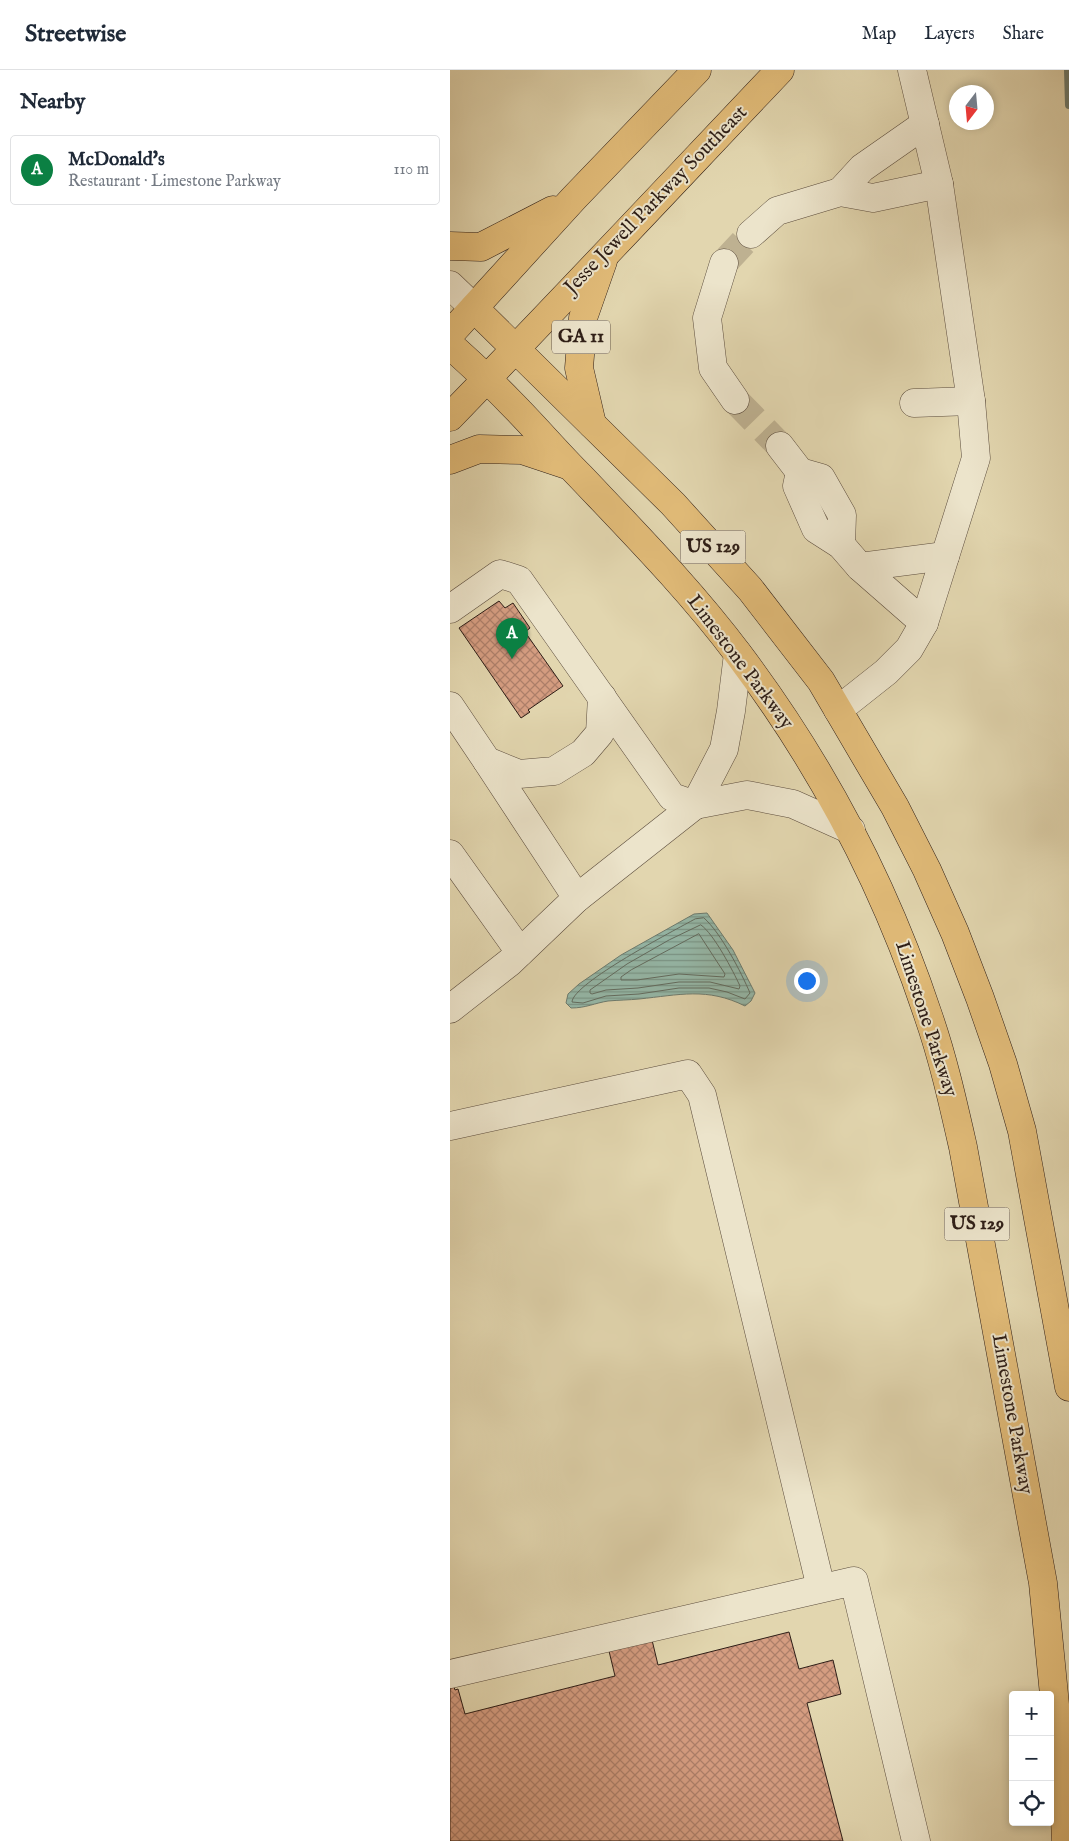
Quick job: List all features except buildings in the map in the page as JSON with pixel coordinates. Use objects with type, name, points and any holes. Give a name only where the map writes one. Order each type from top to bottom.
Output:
[{"type":"main road","points":[[450,334],[574,198],[697,70]]},
{"type":"main road","name":"Jesse Jewell Parkway Southeast","points":[[450,417],[780,70]]},
{"type":"main road","points":[[450,246],[481,247],[574,198]]},
{"type":"main road","name":"GA 11","points":[[592,424],[579,368],[583,318],[606,253]]},
{"type":"main road","name":"US 129","points":[[474,308],[673,504],[750,589],[821,681],[895,808],[927,870],[955,934],[996,1045],[1022,1131],[1069,1387]]},
{"type":"main road","name":"Limestone Parkway","points":[[450,345],[488,379],[654,553],[738,654],[816,769],[851,830],[880,890],[913,971],[929,1017],[948,1081],[963,1147],[1043,1583],[1064,1796],[1066,1841]]},
{"type":"main road","name":"US 129","points":[[450,460],[479,449],[522,450],[570,466]]},
{"type":"street","points":[[838,710],[886,672],[909,649],[924,623],[976,458],[971,401],[939,184],[912,70]]},
{"type":"street","points":[[840,192],[862,168],[925,124]]},
{"type":"street","points":[[751,234],[777,211],[840,192],[872,198],[939,184]]},
{"type":"street","points":[[724,263],[707,318],[713,368],[735,400]]},
{"type":"street","points":[[450,286],[474,308]]},
{"type":"street","points":[[914,403],[971,401]]},
{"type":"street","points":[[780,446],[800,472],[797,486],[816,530],[841,545],[860,567],[924,623]]},
{"type":"street","points":[[860,567],[945,556]]},
{"type":"street","points":[[450,609],[500,574],[519,580],[672,797],[695,805],[747,795],[793,804],[851,830]]},
{"type":"street","points":[[450,1008],[520,952],[577,898],[695,805],[724,749],[738,654]]},
{"type":"street","points":[[487,761],[519,774],[554,771],[583,753],[600,733],[602,697]]},
{"type":"street","points":[[450,706],[577,898]]},
{"type":"street","points":[[450,854],[520,952]]},
{"type":"street","points":[[450,1126],[688,1074],[702,1094],[821,1588]]},
{"type":"street","points":[[450,1674],[854,1581],[916,1841]]},
{"type":"water","points":[[707,913],[733,950],[755,993],[751,1001],[745,1006],[718,996],[705,994],[680,994],[608,1001],[576,1008],[571,1008],[566,1003],[568,994],[579,984],[621,955],[694,914]]},
{"type":"waterway","points":[[1068,70],[1069,105]]},
{"type":"tunnel","points":[[724,263],[751,234]]},
{"type":"tunnel","points":[[735,400],[780,446]]},
{"type":"place","name":"McDonald's","points":[[512,659]]}]
